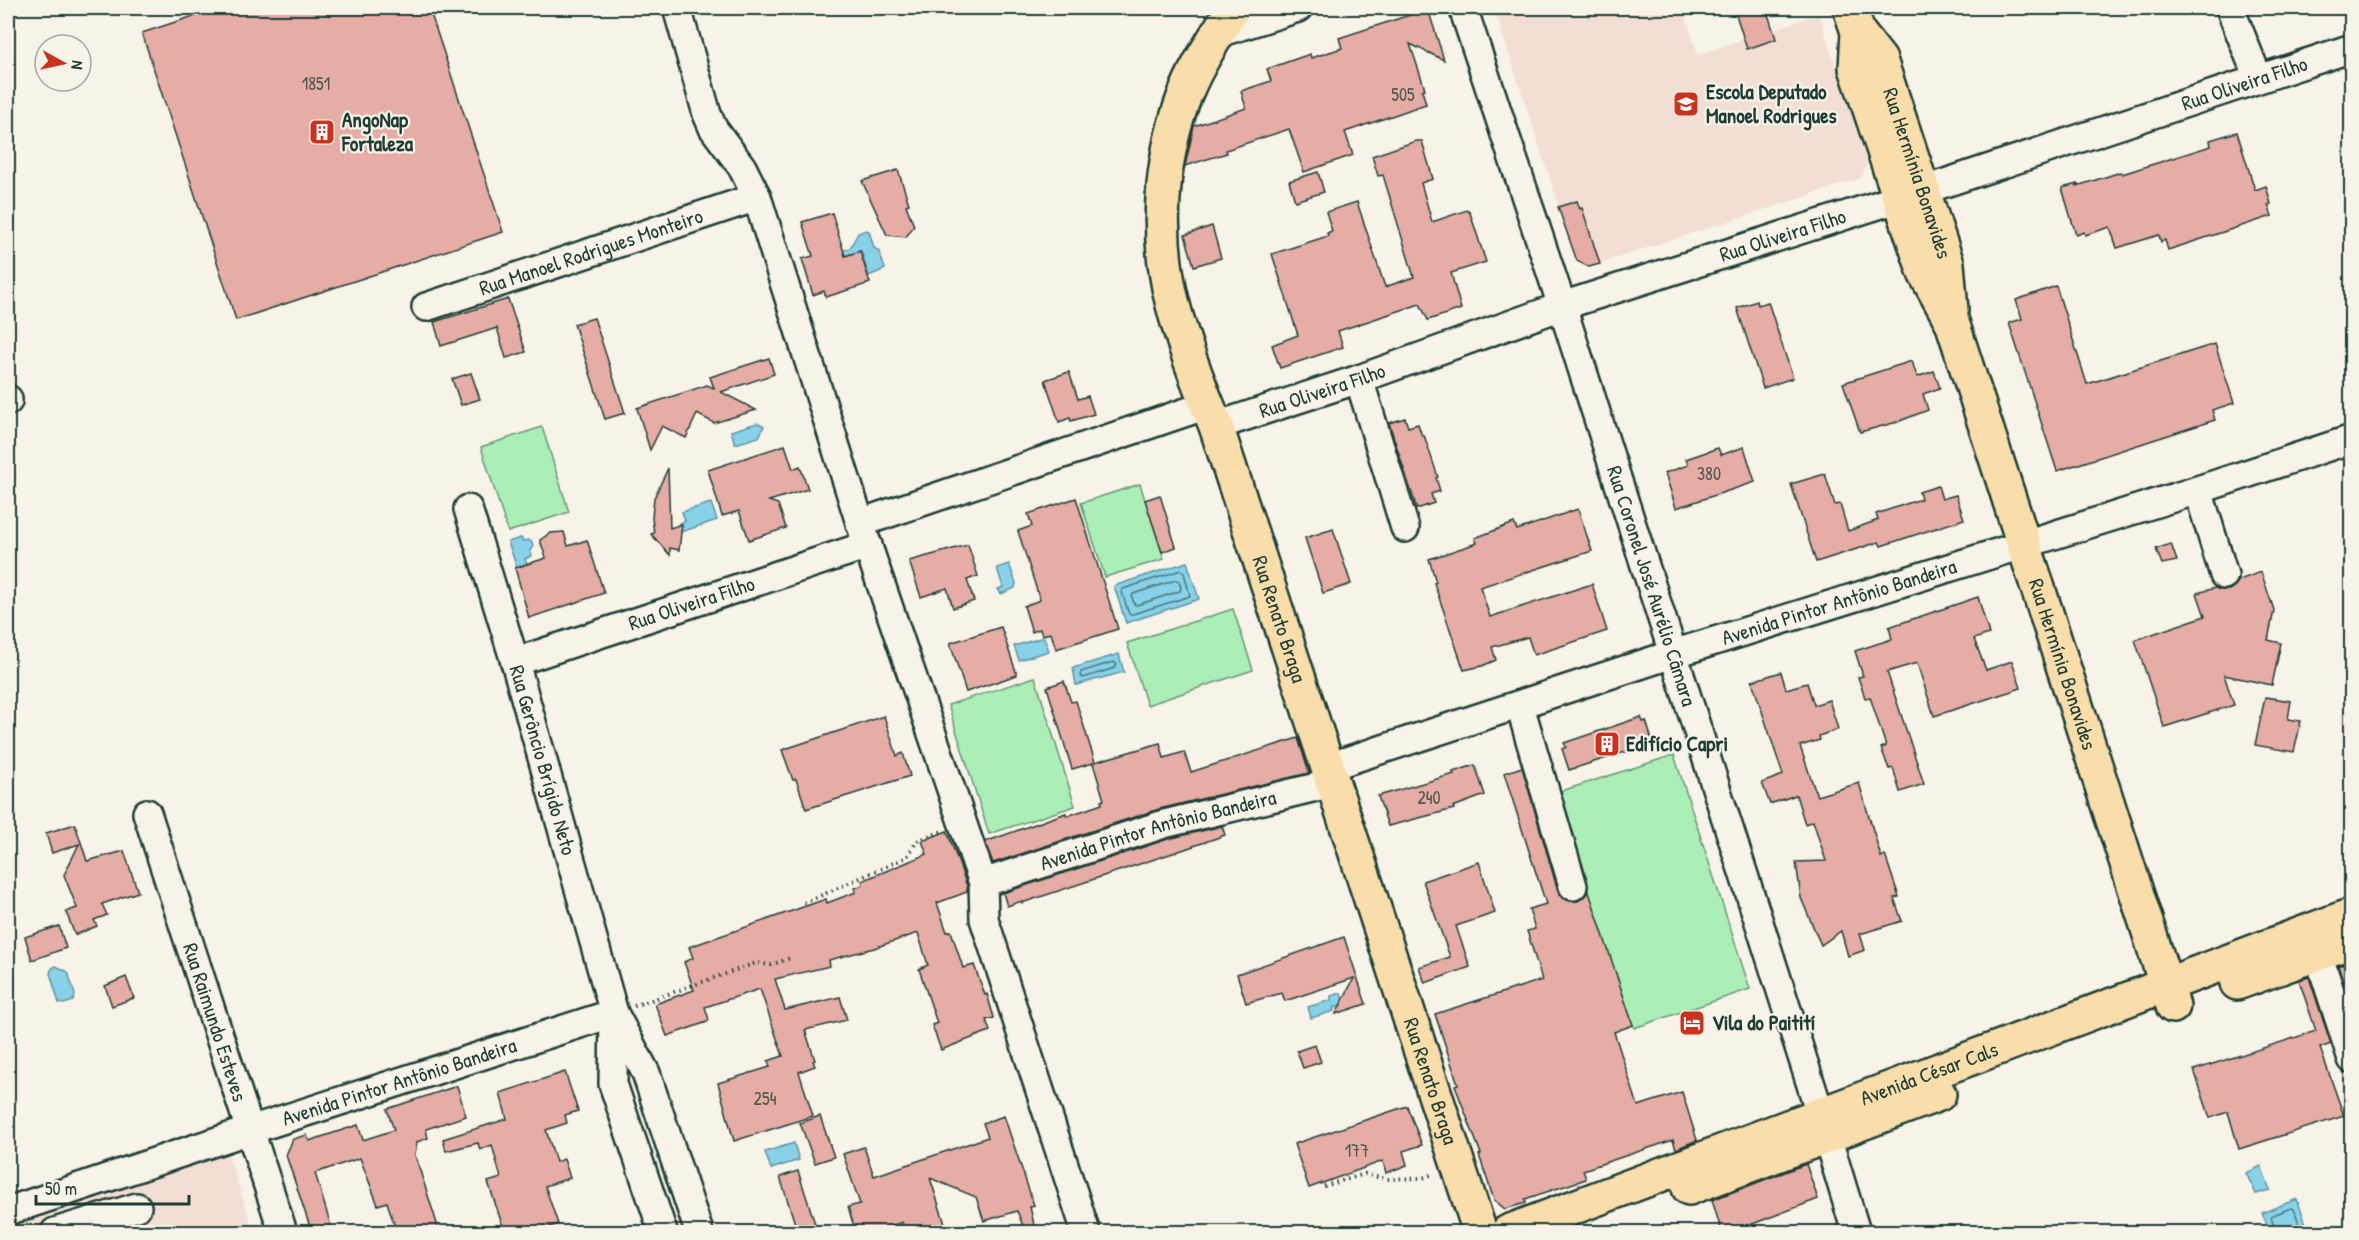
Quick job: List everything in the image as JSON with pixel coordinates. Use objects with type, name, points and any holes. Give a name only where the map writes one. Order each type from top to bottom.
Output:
[{"type":"main road","name":"Rua Renato Braga","points":[[1226,20],[1183,100],[1168,154],[1163,196],[1166,260],[1172,301],[1331,775],[1480,1233]]},
{"type":"main road","name":"Rua Hermínia Bonavides","points":[[1854,20],[1880,60],[1912,195],[1947,264],[1952,322],[2170,996]]},
{"type":"main road","name":"Avenida César Cals","points":[[1508,1233],[1823,1125],[2170,996],[2352,915]]},
{"type":"main road","name":"Avenida César Cals","points":[[2170,996],[2318,954],[2352,941]]},
{"type":"main road","name":"Avenida César Cals","points":[[1570,1233],[1823,1125]]},
{"type":"street","points":[[677,8],[707,114],[713,128],[742,167],[757,197],[864,534],[983,883],[984,918],[1086,1233]]},
{"type":"street","points":[[1226,20],[1298,8]]},
{"type":"street","name":"Rua Coronel José Aurélio Câmara","points":[[1463,8],[1562,306],[1856,1233]]},
{"type":"street","points":[[2230,8],[2258,78]]},
{"type":"street","name":"Rua Oliveira Filho","points":[[515,662],[864,534],[1211,415],[1359,379],[1562,306],[1912,195],[2352,48]]},
{"type":"street","name":"Rua Manoel Rodrigues Monteiro","points":[[426,307],[757,197]]},
{"type":"street","points":[[1359,379],[1405,528]]},
{"type":"street","name":"Avenida Pintor Antônio Bandeira","points":[[983,883],[1164,824],[1331,775],[1520,706],[1673,654],[2198,490],[2352,439]]},
{"type":"street","points":[[2198,490],[2224,575]]},
{"type":"street","name":"Rua Gerôncio Brígido Neto","points":[[468,509],[515,662],[614,1013],[646,1073],[699,1233]]},
{"type":"street","points":[[1520,706],[1573,886]]},
{"type":"street","name":"Rua Raimundo Esteves","points":[[147,813],[283,1233]]},
{"type":"street","points":[[2318,954],[2352,1059]]},
{"type":"street","name":"Avenida Pintor Antônio Bandeira","points":[[8,1211],[250,1130],[614,1013]]},
{"type":"street","name":"Rua Gerôncio Brígido Neto","points":[[614,1013],[613,1084],[663,1233]]},
{"type":"street","points":[[55,1233],[137,1207]]},
{"type":"path","points":[[804,903],[907,857],[917,841],[963,824]]},
{"type":"path","points":[[614,1013],[756,963],[771,964],[793,957]]},
{"type":"path","points":[[1324,1186],[1365,1174],[1385,1179],[1422,1178],[1458,1167]]},
{"type":"shaded area","name":"Escola Deputado Manoel Rodrigues","points":[[1494,8],[1683,8],[1698,55],[1819,14],[1867,163],[1861,178],[1589,267],[1577,261]]},
{"type":"shaded area","points":[[228,1153],[254,1232],[8,1232],[8,1226]]},
{"type":"green space","points":[[542,427],[569,512],[508,532],[481,447]]},
{"type":"green space","points":[[1140,484],[1164,559],[1105,577],[1081,503]]},
{"type":"green space","points":[[1233,609],[1253,670],[1147,705],[1127,643]]},
{"type":"green space","points":[[1035,677],[1075,806],[989,834],[948,705]]},
{"type":"green space","points":[[1674,755],[1750,989],[1634,1028],[1555,793]]},
{"type":"water","points":[[869,231],[874,248],[879,251],[885,269],[869,276],[861,251],[843,257],[841,251],[850,248],[858,233]]},
{"type":"water","points":[[757,423],[764,426],[759,437],[735,444],[731,431]]},
{"type":"water","points":[[711,503],[717,520],[681,532],[678,524],[685,521],[682,512]]},
{"type":"water","points":[[521,538],[523,541],[529,540],[533,547],[530,550],[531,556],[525,559],[527,565],[517,568],[508,542]]},
{"type":"water","points":[[1187,562],[1199,599],[1126,623],[1114,586]]},
{"type":"water","points":[[1009,564],[1016,583],[1015,588],[1001,594],[998,589],[1003,587],[997,568]]},
{"type":"water","points":[[1044,637],[1049,651],[1019,660],[1014,646]]},
{"type":"water","points":[[1119,654],[1124,672],[1076,685],[1073,668]]},
{"type":"water","points":[[56,966],[68,972],[75,995],[73,1001],[59,1003],[50,973]]},
{"type":"water","points":[[1341,993],[1343,1000],[1340,1006],[1333,1008],[1334,1011],[1311,1018],[1308,1007],[1331,1000],[1331,996]]},
{"type":"water","points":[[794,1143],[799,1160],[771,1169],[765,1152]]},
{"type":"water","points":[[2261,1166],[2270,1190],[2256,1194],[2246,1173]]},
{"type":"water","points":[[2297,1199],[2309,1232],[2270,1232],[2262,1213]]},
{"type":"building","name":"AngoNap Fortaleza","points":[[218,8],[429,8],[503,232],[236,320],[142,33]]},
{"type":"building","points":[[1734,8],[1766,8],[1776,39],[1747,49]]},
{"type":"building","points":[[1428,9],[1444,60],[1410,44],[1425,89],[1422,90],[1426,104],[1345,132],[1353,155],[1304,172],[1289,129],[1226,150],[1227,153],[1185,166],[1194,126],[1246,108],[1241,91],[1271,81],[1267,69],[1310,54],[1311,58],[1342,48],[1339,38]]},
{"type":"building","points":[[2237,132],[2255,190],[2266,186],[2272,216],[2168,250],[2165,240],[2161,242],[2159,235],[2117,248],[2110,227],[2085,235],[2084,232],[2076,235],[2062,188],[2077,184],[2077,186],[2121,172],[2122,174],[2211,146],[2210,140]]},
{"type":"building","points":[[1422,141],[1433,179],[1421,183],[1432,222],[1467,210],[1486,262],[1451,273],[1461,309],[1428,320],[1420,304],[1338,331],[1343,347],[1280,368],[1272,345],[1298,335],[1272,254],[1328,236],[1327,233],[1332,231],[1326,212],[1357,202],[1385,287],[1414,277],[1383,175],[1378,176],[1372,156]]},
{"type":"building","points":[[898,170],[909,204],[906,205],[914,226],[906,237],[887,235],[862,181]]},
{"type":"building","points":[[1318,172],[1324,192],[1295,201],[1289,181]]},
{"type":"building","points":[[1577,201],[1580,209],[1582,208],[1600,264],[1589,267],[1577,261],[1558,207]]},
{"type":"building","points":[[832,213],[845,256],[860,251],[870,283],[826,297],[824,291],[813,295],[802,259],[813,256],[802,222]]},
{"type":"building","points":[[1212,226],[1221,258],[1194,266],[1185,235]]},
{"type":"building","points":[[2056,286],[2087,384],[2215,344],[2234,403],[2212,410],[2215,420],[2057,471],[2009,323],[2022,319],[2016,300]]},
{"type":"building","points":[[508,299],[526,352],[506,358],[497,328],[441,346],[434,322]]},
{"type":"building","points":[[1757,301],[1758,305],[1768,302],[1793,378],[1763,388],[1737,308]]},
{"type":"building","points":[[594,318],[625,413],[605,419],[574,324]]},
{"type":"building","points":[[769,358],[774,374],[721,392],[756,410],[714,423],[697,414],[686,438],[662,426],[650,450],[637,408],[707,385],[714,388],[710,377]]},
{"type":"building","points":[[1912,361],[1917,377],[1934,371],[1940,388],[1923,394],[1928,410],[1897,422],[1860,432],[1843,383]]},
{"type":"building","points":[[1069,372],[1078,399],[1088,396],[1094,414],[1059,422],[1045,380]]},
{"type":"building","points":[[471,373],[480,399],[461,405],[452,379]]},
{"type":"building","points":[[1405,418],[1408,427],[1418,424],[1422,436],[1424,435],[1438,477],[1436,478],[1440,491],[1431,494],[1434,503],[1417,509],[1389,423]]},
{"type":"building","points":[[785,445],[793,469],[800,466],[808,489],[769,501],[778,504],[786,528],[749,540],[739,511],[722,516],[708,470]]},
{"type":"building","points":[[1744,447],[1755,482],[1676,508],[1665,473],[1688,465],[1686,459],[1718,448],[1721,455]]},
{"type":"building","points":[[668,468],[670,528],[682,524],[679,550],[670,548],[670,555],[651,534],[654,533],[652,518],[654,498]]},
{"type":"building","points":[[1825,474],[1835,505],[1840,504],[1848,531],[1878,520],[1876,514],[1921,499],[1919,492],[1938,486],[1942,499],[1956,495],[1964,519],[1881,546],[1879,542],[1816,562],[1791,484]]},
{"type":"building","points":[[1160,495],[1176,547],[1162,552],[1145,500]]},
{"type":"building","points":[[1076,498],[1118,629],[1056,649],[1051,633],[1042,635],[1040,629],[1032,632],[1024,606],[1040,600],[1018,531],[1032,526],[1028,514]]},
{"type":"building","points":[[1578,509],[1592,551],[1480,587],[1490,617],[1592,584],[1607,631],[1534,655],[1528,637],[1492,647],[1496,660],[1464,670],[1434,583],[1436,582],[1429,559],[1477,543],[1475,538],[1514,523],[1517,530]]},
{"type":"building","points":[[1333,529],[1351,584],[1323,593],[1305,538]]},
{"type":"building","points":[[564,532],[568,546],[587,540],[604,593],[529,618],[515,568],[546,558],[540,540],[550,533]]},
{"type":"building","points":[[2171,544],[2177,561],[2162,564],[2156,549]]},
{"type":"building","points":[[968,545],[978,576],[967,580],[974,601],[953,608],[947,588],[921,597],[909,561]]},
{"type":"building","points":[[2261,572],[2274,610],[2268,640],[2281,643],[2272,685],[2224,675],[2234,705],[2164,727],[2135,640],[2205,616],[2197,593],[2215,588],[2229,590],[2239,580]]},
{"type":"building","points":[[1978,597],[1989,634],[1974,639],[1986,670],[2012,661],[2021,688],[1934,716],[1917,663],[1887,672],[1924,784],[1900,792],[1893,768],[1889,769],[1881,748],[1886,746],[1870,697],[1865,698],[1858,677],[1863,676],[1855,651],[1892,639],[1889,627]]},
{"type":"building","points":[[1001,627],[1017,675],[966,692],[950,643]]},
{"type":"building","points":[[1781,672],[1786,689],[1807,683],[1814,705],[1829,700],[1838,729],[1819,736],[1820,740],[1800,746],[1817,796],[1859,783],[1881,857],[1885,855],[1899,897],[1894,898],[1902,921],[1860,934],[1865,950],[1848,956],[1841,931],[1821,945],[1801,898],[1796,862],[1826,861],[1813,821],[1805,824],[1796,795],[1770,804],[1762,783],[1783,775],[1752,681]]},
{"type":"building","points":[[1064,681],[1071,702],[1076,701],[1095,762],[1160,743],[1164,758],[1184,752],[1191,772],[1298,738],[1309,773],[1159,809],[993,863],[985,842],[1066,813],[1067,816],[1102,804],[1101,801],[1104,800],[1093,763],[1072,769],[1047,687]]},
{"type":"building","points":[[2265,697],[2291,701],[2288,719],[2301,721],[2294,752],[2255,745]]},
{"type":"building","points":[[884,716],[897,756],[903,753],[910,776],[806,809],[796,779],[793,780],[782,750]]},
{"type":"building","name":"Edifício Capri","points":[[1641,717],[1643,722],[1646,721],[1653,743],[1569,770],[1562,749],[1566,747],[1564,743]]},
{"type":"building","points":[[1475,765],[1485,795],[1453,807],[1454,809],[1388,826],[1378,796],[1454,774],[1453,772]]},
{"type":"building","points":[[1522,767],[1558,891],[1563,898],[1570,901],[1578,901],[1589,892],[1633,1025],[1614,1032],[1638,1106],[1682,1092],[1697,1140],[1676,1149],[1673,1140],[1583,1170],[1586,1179],[1525,1199],[1526,1203],[1505,1209],[1494,1200],[1479,1155],[1481,1154],[1455,1085],[1458,1084],[1435,1014],[1542,980],[1527,931],[1535,929],[1529,909],[1546,904],[1504,773]]},
{"type":"building","points":[[75,824],[87,861],[124,851],[138,892],[102,904],[107,915],[94,920],[97,926],[75,935],[66,912],[77,908],[64,875],[79,844],[52,853],[46,833]]},
{"type":"building","points":[[1222,826],[1225,835],[1007,906],[1003,893],[1168,839]]},
{"type":"building","points":[[947,831],[967,886],[967,892],[937,903],[947,932],[951,931],[963,968],[974,965],[985,995],[987,994],[994,1018],[986,1020],[990,1031],[941,1050],[932,1025],[937,1023],[919,969],[928,965],[918,933],[829,960],[830,966],[775,979],[785,1010],[840,997],[847,1020],[805,1030],[815,1066],[799,1072],[813,1116],[734,1141],[718,1083],[770,1067],[768,1061],[783,1056],[760,989],[705,1007],[709,1020],[707,1022],[667,1036],[655,1004],[694,990],[684,962],[693,958],[689,947],[826,899],[827,903],[856,892],[855,888],[863,885],[862,881],[927,854],[922,841]]},
{"type":"building","points":[[1479,862],[1495,913],[1456,926],[1470,967],[1425,983],[1419,967],[1450,957],[1423,881]]},
{"type":"building","points":[[59,926],[66,948],[32,960],[25,937]]},
{"type":"building","points":[[1344,937],[1366,1004],[1336,1014],[1354,978],[1285,1001],[1282,993],[1246,1003],[1237,974]]},
{"type":"building","points":[[2352,961],[2352,1006],[2338,966]]},
{"type":"building","points":[[126,977],[134,998],[112,1006],[105,986]]},
{"type":"building","points":[[2309,977],[2331,1044],[2320,1048],[2344,1116],[2239,1149],[2228,1112],[2210,1118],[2194,1070],[2316,1031],[2299,980]]},
{"type":"building","points":[[1315,1045],[1321,1062],[1303,1068],[1297,1051]]},
{"type":"building","points":[[565,1072],[578,1111],[565,1115],[567,1123],[546,1130],[556,1162],[564,1159],[570,1178],[545,1186],[558,1224],[534,1233],[505,1233],[488,1182],[501,1178],[492,1145],[480,1150],[478,1143],[446,1151],[443,1139],[507,1119],[500,1093]]},
{"type":"building","points":[[457,1086],[466,1116],[426,1129],[428,1138],[417,1142],[415,1155],[440,1233],[397,1233],[387,1202],[378,1205],[360,1158],[315,1173],[333,1233],[312,1233],[286,1155],[293,1139],[307,1135],[309,1141],[358,1125],[363,1140],[394,1130],[387,1109]]},
{"type":"building","points":[[1407,1106],[1422,1145],[1403,1151],[1407,1165],[1386,1173],[1383,1161],[1309,1188],[1294,1144]]},
{"type":"building","points":[[820,1116],[834,1157],[815,1163],[800,1123]]},
{"type":"building","points":[[1004,1116],[1034,1205],[1030,1207],[1036,1233],[1026,1233],[1017,1211],[984,1221],[976,1197],[930,1178],[948,1233],[905,1233],[902,1222],[871,1233],[856,1233],[848,1207],[860,1204],[843,1154],[864,1147],[874,1176],[988,1137],[983,1123]]},
{"type":"building","points":[[1806,1164],[1818,1199],[1729,1233],[1722,1233],[1712,1200]]},
{"type":"building","points":[[798,1171],[818,1233],[798,1233],[780,1177]]},
{"type":"place","name":"Escola Deputado Manoel Rodrigues","points":[[1686,104]]},
{"type":"place","name":"AngoNap Fortaleza","points":[[322,132]]},
{"type":"place","name":"Edifício Capri","points":[[1607,744]]},
{"type":"place","name":"Vila do Paitití","points":[[1692,1023]]}]
